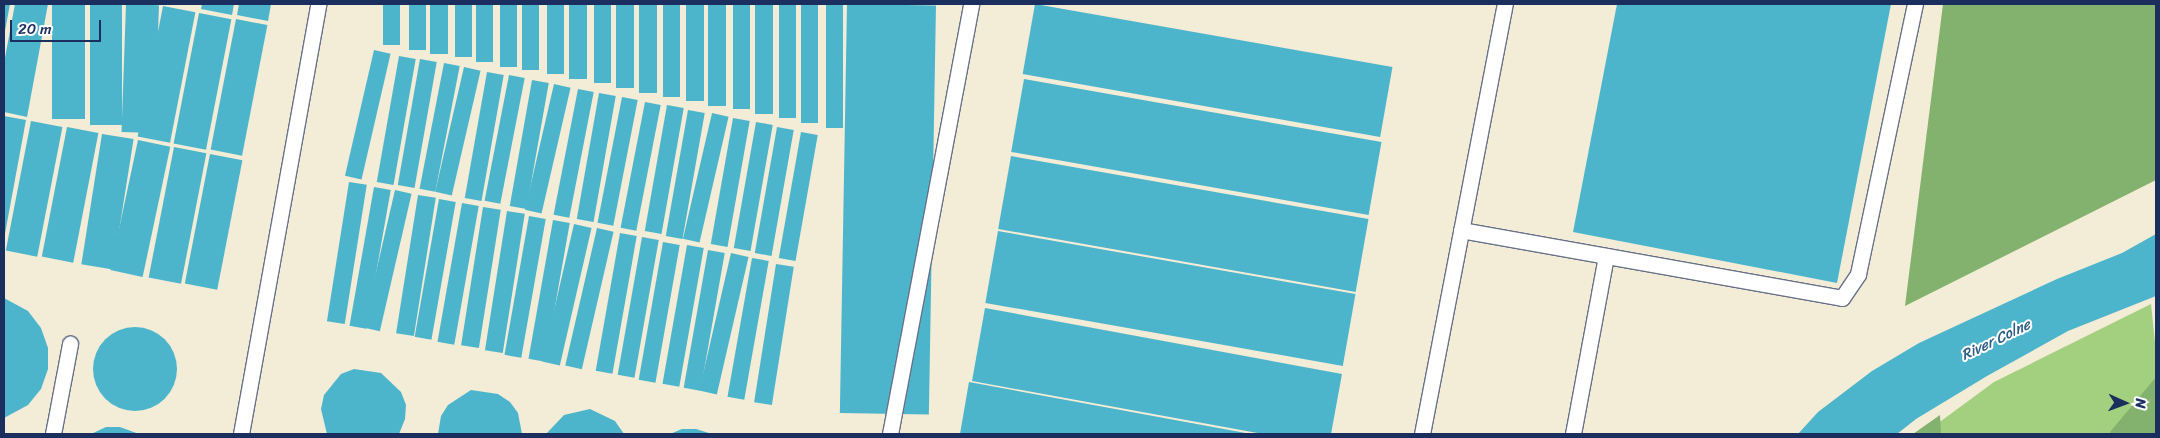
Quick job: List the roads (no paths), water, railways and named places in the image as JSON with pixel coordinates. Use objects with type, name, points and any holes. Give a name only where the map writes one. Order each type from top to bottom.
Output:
[{"type":"lane","points":[[241,434],[318,4]]},
{"type":"lane","points":[[890,434],[971,4]]},
{"type":"lane","points":[[1422,434],[1505,4]]},
{"type":"lane","points":[[1461,230],[1842,298],[1858,274],[1915,4]]},
{"type":"lane","points":[[1573,434],[1606,256]]},
{"type":"lane","points":[[53,434],[70,344]]},
{"type":"water","points":[[4,4],[10,4],[4,36]]},
{"type":"water","points":[[15,4],[48,4],[27,117],[4,112],[4,63]]},
{"type":"water","points":[[52,4],[85,4],[85,119],[52,119]]},
{"type":"water","points":[[90,4],[122,4],[122,125],[90,125]]},
{"type":"water","points":[[126,4],[159,5],[155,133],[122,132]]},
{"type":"water","points":[[202,4],[234,4],[232,15],[201,9]]},
{"type":"water","points":[[239,4],[271,4],[268,21],[237,15]]},
{"type":"water","points":[[383,4],[400,4],[400,45],[383,45]]},
{"type":"water","points":[[409,4],[426,4],[426,50],[409,50]]},
{"type":"water","points":[[430,4],[448,4],[448,54],[430,54]]},
{"type":"water","points":[[455,4],[472,4],[472,57],[455,57]]},
{"type":"water","points":[[476,4],[493,4],[493,62],[476,62]]},
{"type":"water","points":[[500,4],[517,4],[517,67],[500,67]]},
{"type":"water","points":[[522,4],[539,4],[539,70],[522,70]]},
{"type":"water","points":[[547,4],[564,4],[564,74],[547,74]]},
{"type":"water","points":[[569,4],[587,4],[587,79],[569,79]]},
{"type":"water","points":[[594,4],[611,4],[611,83],[594,83]]},
{"type":"water","points":[[616,4],[634,4],[634,88],[616,88]]},
{"type":"water","points":[[639,4],[657,4],[657,93],[639,93]]},
{"type":"water","points":[[663,4],[680,4],[680,97],[663,97]]},
{"type":"water","points":[[686,4],[704,4],[704,101],[686,101]]},
{"type":"water","points":[[708,4],[726,4],[726,106],[708,106]]},
{"type":"water","points":[[733,4],[750,4],[750,109],[733,109]]},
{"type":"water","points":[[755,4],[773,4],[773,114],[755,114]]},
{"type":"water","points":[[779,4],[796,4],[796,118],[779,118]]},
{"type":"water","points":[[801,4],[818,4],[818,123],[801,123]]},
{"type":"water","points":[[826,4],[843,4],[843,128],[826,128]]},
{"type":"water","points":[[847,4],[936,6],[929,414],[840,413]]},
{"type":"water","points":[[1035,4],[1392,67],[1380,137],[1023,74]]},
{"type":"water","points":[[1617,4],[1891,4],[1837,283],[1573,232]]},
{"type":"water","points":[[163,6],[195,12],[170,143],[138,137]]},
{"type":"water","points":[[199,13],[231,19],[206,150],[174,144]]},
{"type":"water","points":[[236,19],[267,25],[242,156],[211,150]]},
{"type":"water","points":[[374,50],[391,54],[362,180],[345,176]]},
{"type":"water","points":[[399,56],[416,59],[394,185],[377,182]]},
{"type":"water","points":[[420,59],[437,62],[415,188],[398,185]]},
{"type":"water","points":[[444,63],[460,66],[435,192],[420,189]]},
{"type":"water","points":[[464,67],[481,71],[452,196],[435,192]]},
{"type":"water","points":[[487,72],[504,75],[482,201],[465,198]]},
{"type":"water","points":[[509,75],[525,78],[500,204],[485,201]]},
{"type":"water","points":[[1024,79],[1381,142],[1369,215],[1011,152]]},
{"type":"water","points":[[532,80],[549,83],[527,209],[510,206]]},
{"type":"water","points":[[554,84],[571,88],[542,214],[525,210]]},
{"type":"water","points":[[578,89],[594,92],[569,218],[554,215]]},
{"type":"water","points":[[599,93],[616,96],[594,222],[577,219]]},
{"type":"water","points":[[622,97],[638,100],[613,226],[598,223]]},
{"type":"water","points":[[645,102],[661,105],[636,231],[621,228]]},
{"type":"water","points":[[667,105],[684,108],[662,234],[645,231]]},
{"type":"water","points":[[688,110],[705,113],[683,239],[666,236]]},
{"type":"water","points":[[712,113],[729,117],[700,243],[683,239]]},
{"type":"water","points":[[4,116],[26,120],[4,239]]},
{"type":"water","points":[[733,118],[750,121],[728,247],[711,244]]},
{"type":"water","points":[[31,121],[62,127],[37,257],[6,251]]},
{"type":"water","points":[[756,122],[773,125],[751,251],[734,248]]},
{"type":"water","points":[[67,127],[98,133],[73,263],[42,257]]},
{"type":"water","points":[[777,127],[794,130],[772,256],[755,253]]},
{"type":"water","points":[[801,132],[818,135],[796,261],[779,258]]},
{"type":"water","points":[[102,134],[134,139],[113,269],[81,264]]},
{"type":"water","points":[[138,140],[170,147],[143,277],[110,270]]},
{"type":"water","points":[[174,147],[206,153],[181,284],[149,278]]},
{"type":"water","points":[[210,154],[242,160],[217,290],[185,284]]},
{"type":"water","points":[[1011,156],[1368,219],[1356,292],[998,229]]},
{"type":"water","points":[[349,182],[367,185],[345,324],[327,321]]},
{"type":"water","points":[[374,187],[391,190],[366,329],[350,326]]},
{"type":"water","points":[[395,190],[412,194],[380,331],[363,327]]},
{"type":"water","points":[[418,195],[436,198],[414,336],[396,333]]},
{"type":"water","points":[[439,199],[456,202],[431,340],[415,337]]},
{"type":"water","points":[[462,203],[479,206],[454,345],[438,342]]},
{"type":"water","points":[[483,207],[501,210],[479,348],[461,345]]},
{"type":"water","points":[[507,211],[525,214],[503,353],[485,350]]},
{"type":"water","points":[[529,216],[546,219],[521,358],[505,355]]},
{"type":"water","points":[[553,220],[570,223],[545,362],[529,359]]},
{"type":"water","points":[[574,224],[592,228],[560,365],[542,361]]},
{"type":"water","points":[[597,228],[614,232],[582,369],[565,365]]},
{"type":"water","points":[[998,231],[1355,294],[1343,366],[985,303]]},
{"type":"water","points":[[620,233],[637,236],[612,374],[596,371]]},
{"type":"water","name":"River Colne","points":[[2156,234],[2156,296],[2068,331],[1987,376],[1916,419],[1897,434],[1798,434],[1818,412],[1872,371],[1919,343],[2057,279],[2122,253]]},
{"type":"water","points":[[642,237],[659,240],[634,378],[618,375]]},
{"type":"water","points":[[663,242],[680,245],[655,383],[639,380]]},
{"type":"water","points":[[687,245],[704,248],[679,387],[663,384]]},
{"type":"water","points":[[708,250],[725,253],[700,391],[684,388]]},
{"type":"water","points":[[731,253],[749,257],[717,394],[699,390]]},
{"type":"water","points":[[752,258],[769,261],[744,400],[728,397]]},
{"type":"water","points":[[776,264],[794,267],[772,405],[754,402]]},
{"type":"water","points":[[4,298],[28,311],[41,328],[48,348],[48,369],[41,389],[28,405],[4,418]]},
{"type":"water","points":[[985,308],[1342,374],[1331,434],[1263,434],[972,381]]},
{"type":"water","points":[[127,327],[143,327],[159,334],[170,345],[177,361],[174,385],[165,399],[159,404],[143,411],[127,411],[111,404],[100,393],[93,377],[93,361],[100,345],[111,334]]},
{"type":"water","points":[[354,369],[381,373],[401,392],[406,405],[405,419],[399,434],[327,434],[321,409],[324,395],[341,374]]},
{"type":"water","points":[[969,382],[1251,434],[960,434]]},
{"type":"water","points":[[471,390],[498,394],[510,402],[518,413],[522,434],[438,434],[441,416],[448,405]]},
{"type":"water","points":[[590,409],[615,421],[624,434],[546,434],[564,415]]},
{"type":"water","points":[[106,427],[120,427],[139,434],[91,434]]},
{"type":"water","points":[[682,429],[696,429],[712,434],[670,434]]}]
